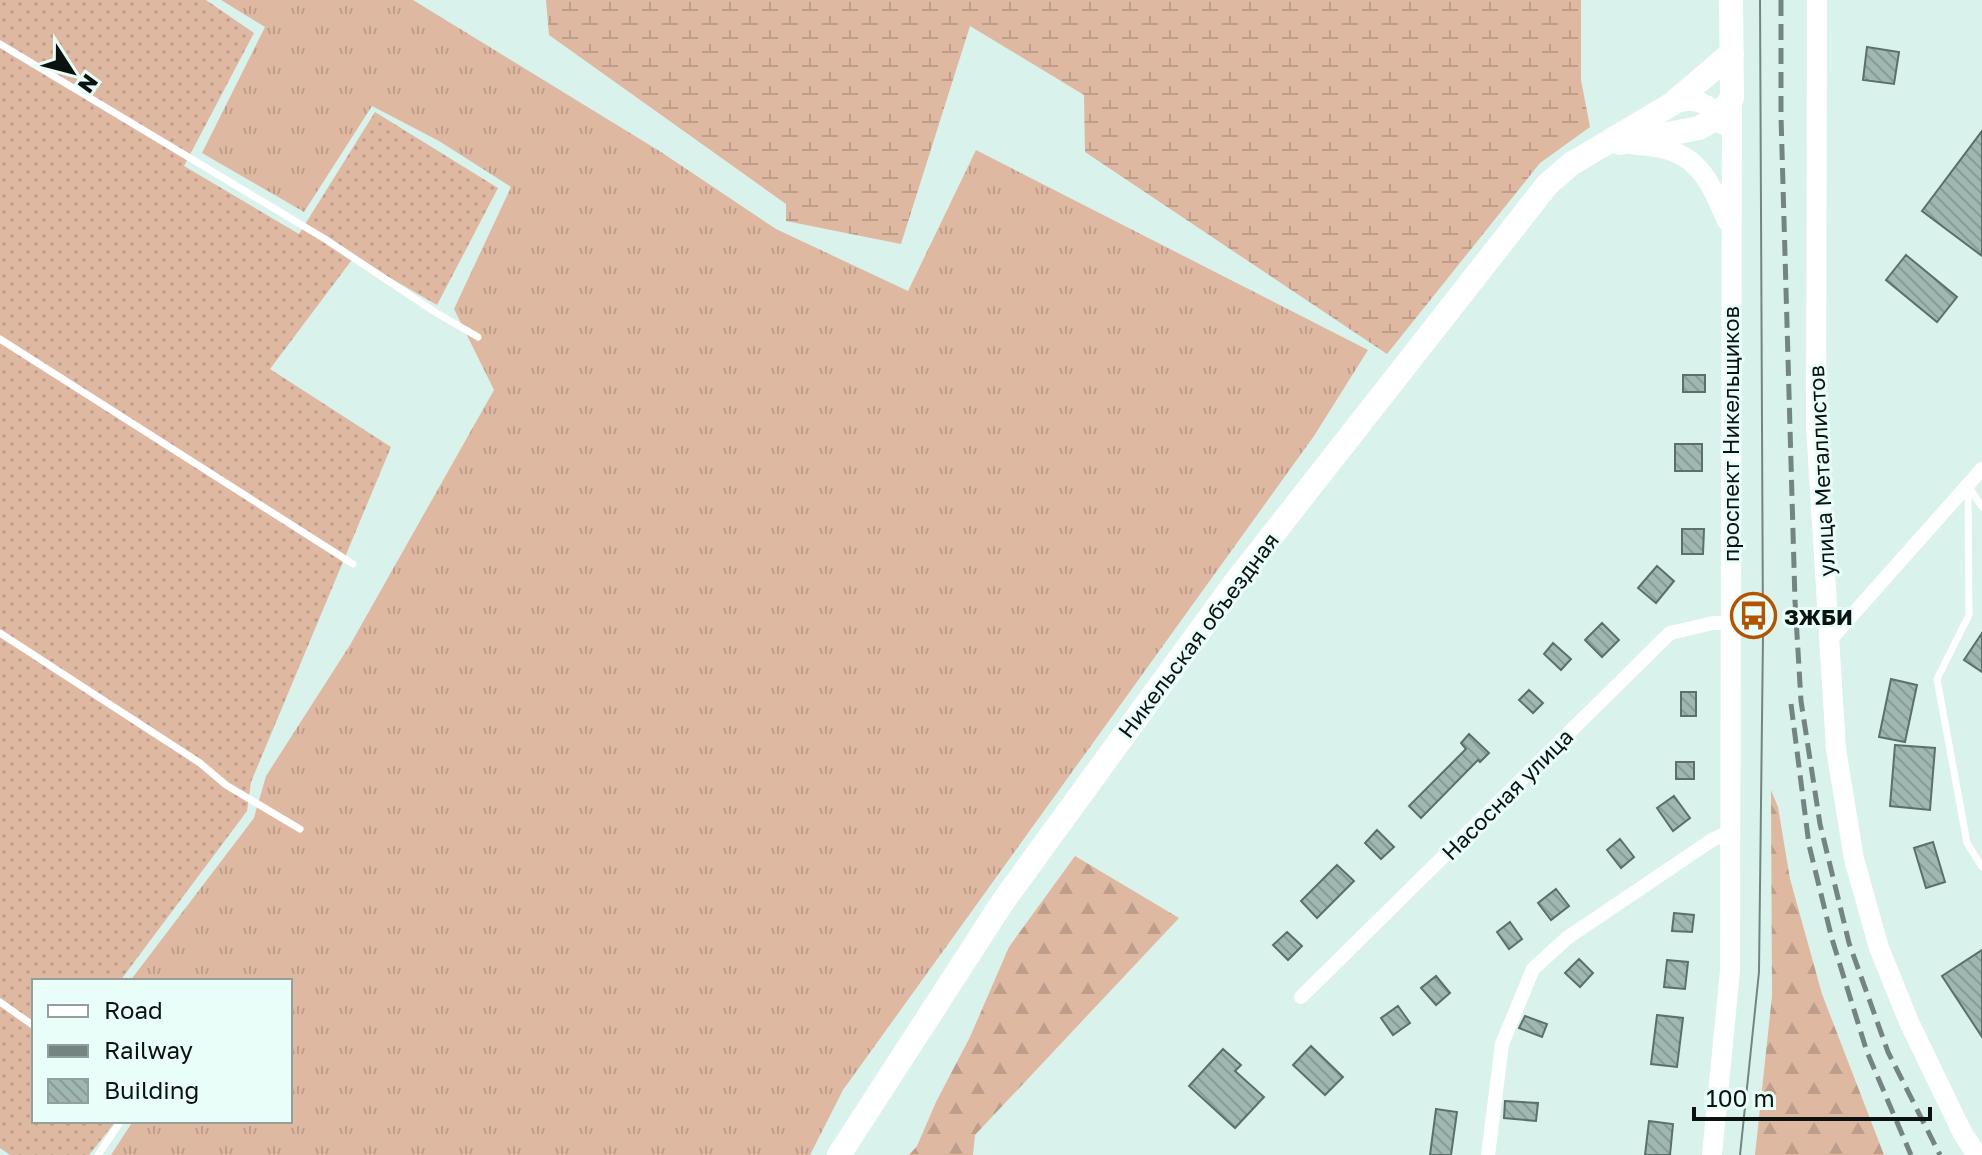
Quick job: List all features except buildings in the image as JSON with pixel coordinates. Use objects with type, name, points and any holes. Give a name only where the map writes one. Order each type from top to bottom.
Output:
[{"type":"main road","name":"проспект Никельщиков","points":[[1712,1155],[1730,971],[1732,148],[1725,107],[1732,53],[1731,0]]},
{"type":"main road","name":"улица Металлистов","points":[[1817,0],[1816,427],[1836,749],[1854,859],[1879,948],[1909,1022],[1963,1134],[1977,1155]]},
{"type":"main road","name":"Никельская объездная","points":[[839,1155],[1004,900],[1234,584],[1547,185],[1571,164],[1606,146],[1672,104],[1732,53]]},
{"type":"main road","points":[[1672,104],[1693,99],[1707,105],[1725,107]]},
{"type":"main road","points":[[1606,146],[1699,128],[1725,107]]},
{"type":"main road","points":[[1606,146],[1649,145],[1689,158],[1703,170],[1732,233]]},
{"type":"street","points":[[1830,640],[1982,469]]},
{"type":"street","name":"Насосная улица","points":[[1301,997],[1670,633],[1713,623],[1729,623]]},
{"type":"street","points":[[1488,1155],[1502,1044],[1533,969],[1567,938],[1712,840],[1731,831]]},
{"type":"lane","points":[[0,44],[301,224],[478,337]]},
{"type":"lane","points":[[0,339],[353,564]]},
{"type":"lane","points":[[1968,485],[1982,507]]},
{"type":"lane","points":[[1968,485],[1969,615],[1937,679],[1967,843],[1982,867]]},
{"type":"lane","points":[[0,633],[200,763],[226,785],[300,829]]},
{"type":"lane","points":[[0,1002],[32,1025]]},
{"type":"lane","points":[[98,1155],[120,1123]]},
{"type":"green space","points":[[0,0],[206,0],[254,33],[184,166],[299,234],[375,112],[498,188],[437,305],[354,257],[270,369],[391,447],[251,782],[247,811],[121,979],[32,979],[32,1123],[114,1123],[89,1155],[10,1155],[0,1148]]},
{"type":"green space","points":[[221,0],[413,0],[661,152],[776,229],[908,291],[976,150],[1368,350],[1314,436],[843,1090],[810,1155],[111,1155],[132,1123],[292,1123],[292,979],[132,979],[254,818],[266,776],[350,645],[494,390],[454,309],[511,187],[439,141],[372,106],[304,212],[202,153],[265,27]]},
{"type":"green space","points":[[546,0],[1581,0],[1581,80],[1590,127],[1540,163],[1387,354],[1085,152],[1084,95],[970,26],[901,244],[786,221],[786,204],[549,35]]},
{"type":"green space","points":[[1771,790],[1778,807],[1790,879],[1822,994],[1884,1155],[1755,1155],[1772,996]]},
{"type":"green space","points":[[1075,856],[1179,918],[975,1135],[973,1155],[909,1155],[917,1146],[970,1037],[1009,947]]},
{"type":"tram line","points":[[1740,1155],[1759,972],[1763,636],[1760,0]]},
{"type":"railway","points":[[1781,0],[1781,116],[1795,601],[1801,701],[1820,824],[1849,943],[1888,1052],[1940,1155]]},
{"type":"railway","points":[[1791,704],[1809,845],[1832,939],[1867,1052],[1911,1155]]},
{"type":"place","name":"ЗЖБИ","points":[[1753,616]]}]
